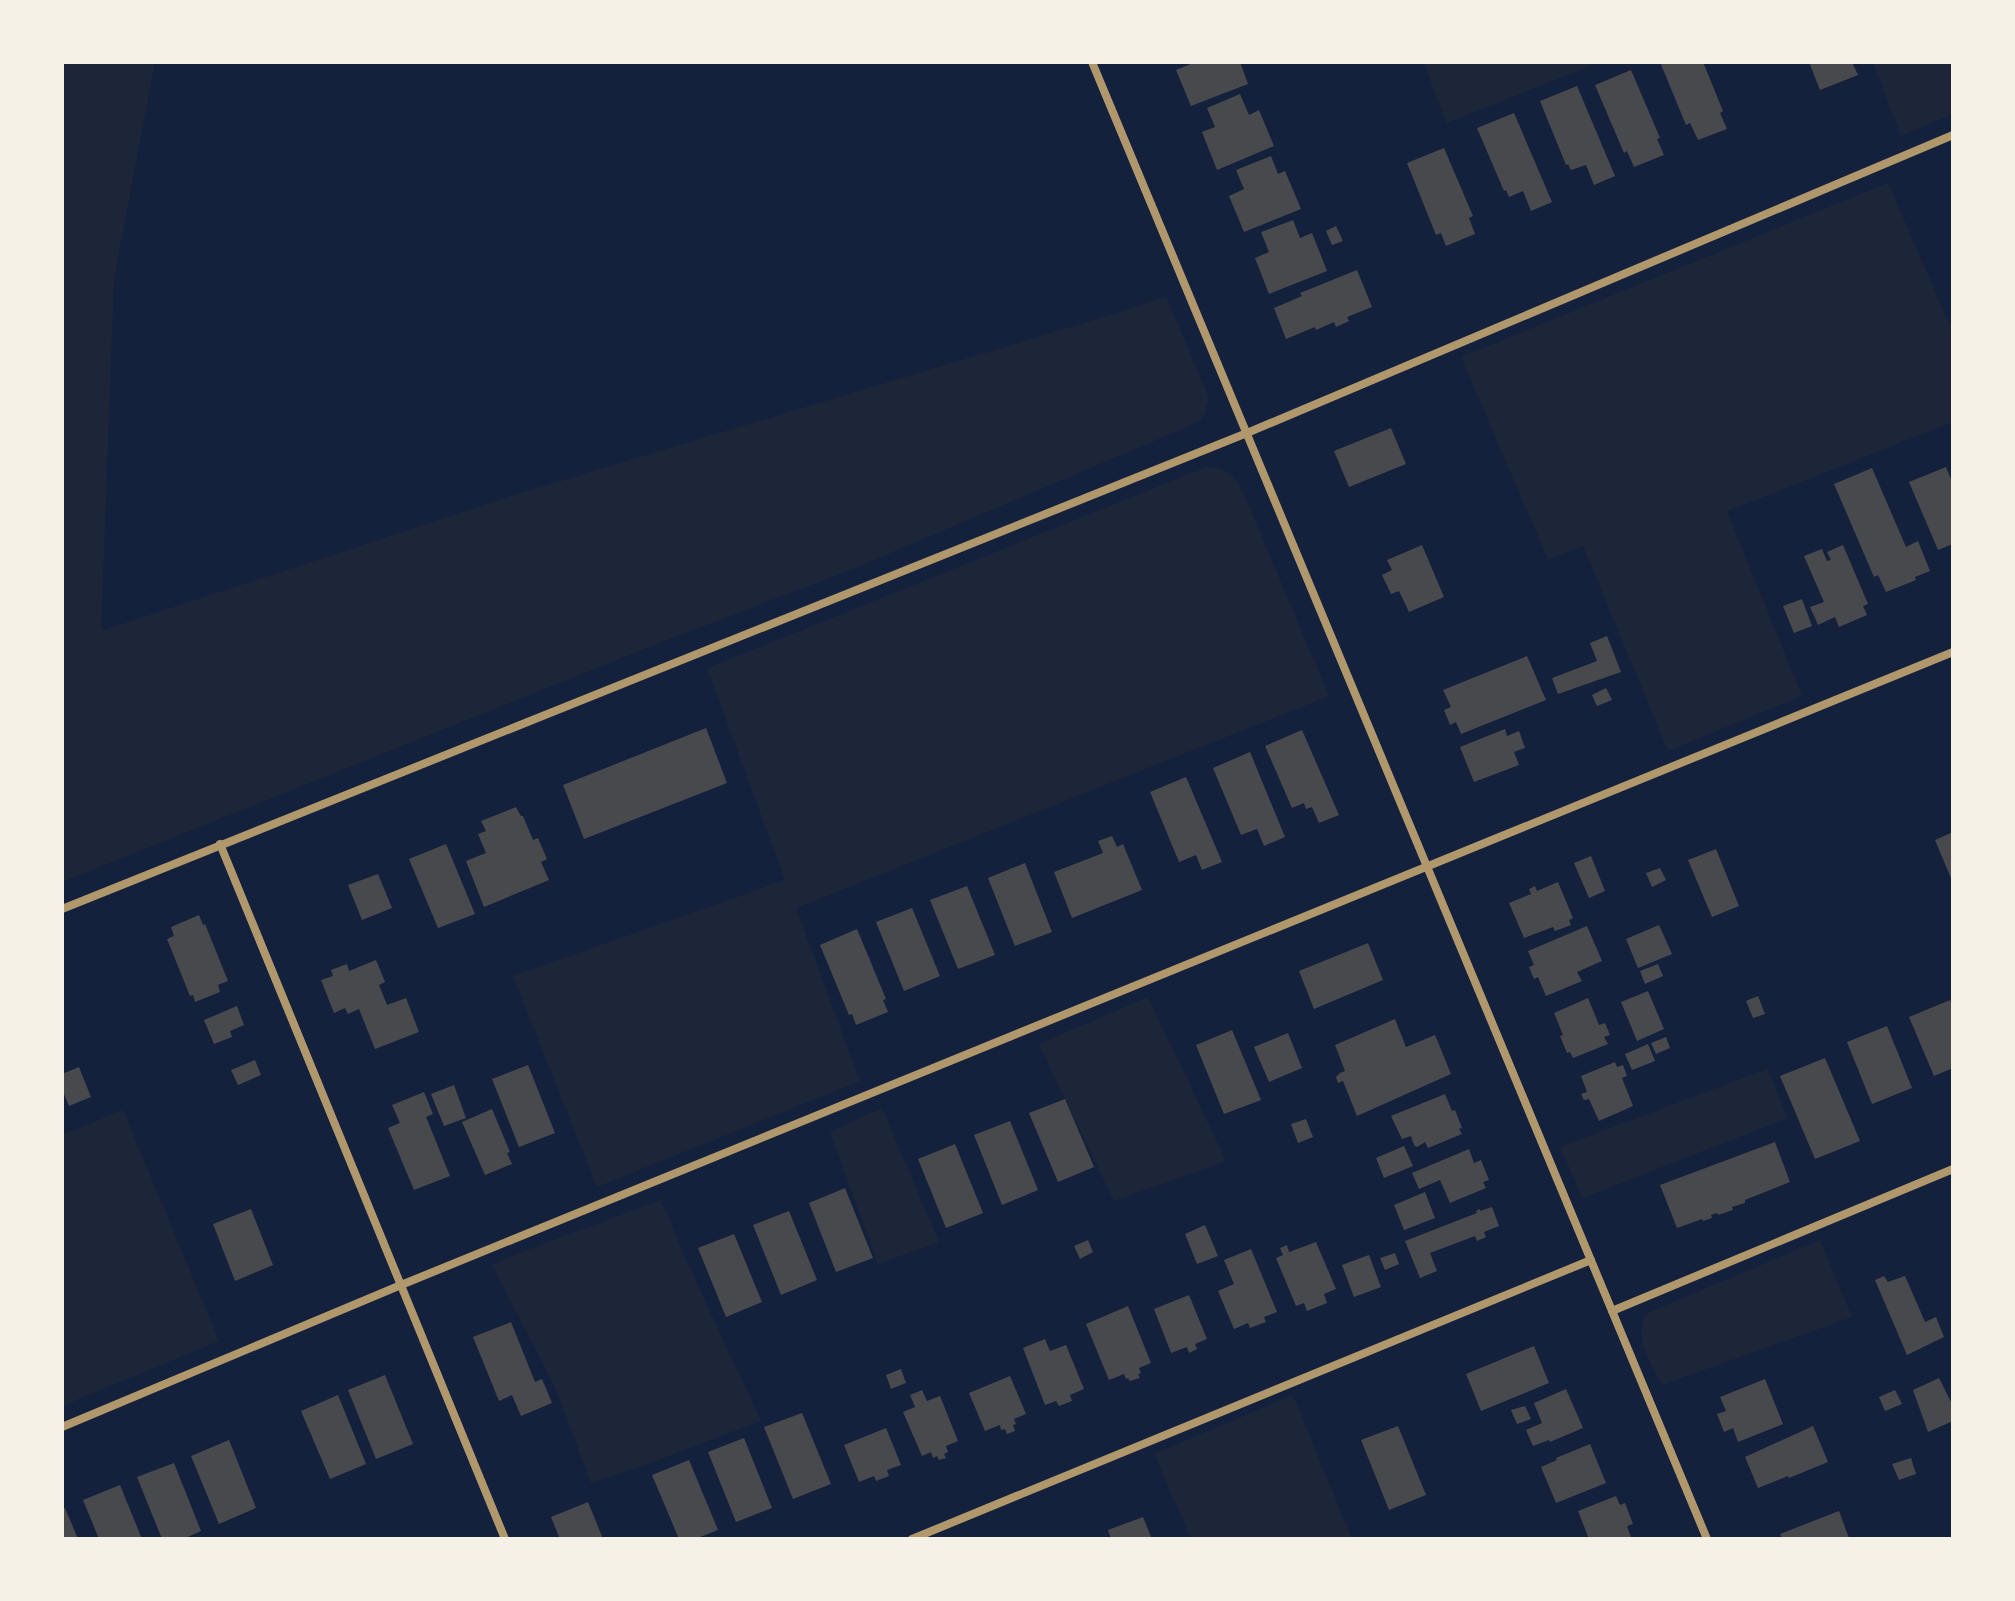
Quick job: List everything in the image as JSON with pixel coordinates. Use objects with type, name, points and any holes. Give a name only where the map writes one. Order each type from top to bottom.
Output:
[{"type":"street","points":[[1092,62],[1707,1539]]},
{"type":"street","points":[[62,909],[1247,433],[1953,135]]},
{"type":"street","points":[[62,1427],[401,1285],[1953,652]]},
{"type":"street","points":[[220,844],[505,1539]]},
{"type":"street","points":[[1612,1311],[1953,1169]]},
{"type":"street","points":[[912,1539],[1591,1260]]},
{"type":"shaded area","points":[[62,62],[155,62],[114,278],[101,631],[521,493],[1166,296],[1209,398],[1203,418],[850,570],[62,882]]},
{"type":"shaded area","points":[[1423,62],[1600,62],[1447,123]]},
{"type":"shaded area","points":[[1873,62],[1953,62],[1953,114],[1901,136]]},
{"type":"shaded area","points":[[1888,183],[1953,332],[1953,422],[1727,511],[1802,696],[1668,751],[1583,546],[1548,560],[1461,357]]},
{"type":"shaded area","points":[[1207,467],[1226,471],[1240,485],[1329,696],[796,908],[860,1081],[597,1187],[513,976],[785,880],[707,668]]},
{"type":"shaded area","points":[[1148,997],[1226,1161],[1114,1201],[1039,1044]]},
{"type":"shaded area","points":[[1767,1069],[1788,1118],[1583,1198],[1560,1147]]},
{"type":"shaded area","points":[[882,1108],[939,1242],[878,1264],[830,1132]]},
{"type":"shaded area","points":[[123,1110],[219,1341],[62,1406],[62,1135]]},
{"type":"shaded area","points":[[661,1200],[761,1421],[591,1483],[555,1387],[492,1265]]},
{"type":"shaded area","points":[[1820,1240],[1852,1317],[1662,1385],[1643,1342],[1645,1314]]},
{"type":"shaded area","points":[[1293,1395],[1352,1539],[1191,1539],[1154,1454]]},
{"type":"building","points":[[1192,62],[1240,62],[1248,84],[1191,106],[1176,70]]},
{"type":"building","points":[[1660,62],[1703,62],[1727,129],[1698,140],[1690,123],[1686,125]]},
{"type":"building","points":[[1809,62],[1852,62],[1858,75],[1820,90]]},
{"type":"building","points":[[1631,70],[1660,138],[1657,139],[1664,155],[1634,167],[1627,151],[1624,153],[1595,85]]},
{"type":"building","points":[[1577,86],[1615,176],[1594,185],[1586,165],[1571,170],[1566,165],[1540,101]]},
{"type":"building","points":[[1240,94],[1249,115],[1259,110],[1274,146],[1217,170],[1202,132],[1215,127],[1207,108]]},
{"type":"building","points":[[1514,113],[1552,202],[1531,211],[1523,191],[1509,197],[1504,191],[1477,128]]},
{"type":"building","points":[[1444,148],[1473,216],[1469,218],[1475,234],[1446,246],[1441,233],[1436,235],[1407,163]]},
{"type":"building","points":[[1271,156],[1278,174],[1285,171],[1301,209],[1244,232],[1229,196],[1244,189],[1236,170]]},
{"type":"building","points":[[1293,220],[1300,238],[1312,233],[1327,271],[1269,294],[1255,258],[1269,252],[1261,232]]},
{"type":"building","points":[[1336,226],[1343,241],[1332,245],[1326,231]]},
{"type":"building","points":[[1357,270],[1372,307],[1347,317],[1349,321],[1336,327],[1334,322],[1286,339],[1274,308],[1302,296],[1300,293]]},
{"type":"building","points":[[1391,428],[1406,464],[1349,487],[1334,451]]},
{"type":"building","points":[[1946,467],[1953,484],[1953,544],[1938,550],[1909,482]]},
{"type":"building","points":[[1872,468],[1906,547],[1918,541],[1930,571],[1886,592],[1878,575],[1874,577],[1834,484]]},
{"type":"building","points":[[1422,545],[1444,597],[1409,612],[1399,591],[1391,594],[1382,575],[1392,570],[1387,560]]},
{"type":"building","points":[[1843,545],[1868,604],[1863,606],[1867,615],[1839,627],[1835,617],[1818,625],[1810,607],[1824,602],[1804,556],[1822,549],[1827,561],[1831,560],[1827,552]]},
{"type":"building","points":[[1802,599],[1812,626],[1794,633],[1783,606]]},
{"type":"building","points":[[1607,636],[1621,672],[1558,694],[1552,678],[1597,661],[1590,643]]},
{"type":"building","points":[[1527,656],[1546,700],[1461,734],[1456,722],[1450,725],[1444,710],[1451,707],[1443,690]]},
{"type":"building","points":[[1606,688],[1612,700],[1597,706],[1592,695]]},
{"type":"building","points":[[706,728],[727,783],[584,839],[563,785]]},
{"type":"building","points":[[1505,729],[1507,736],[1519,731],[1525,748],[1514,752],[1519,765],[1474,782],[1460,747]]},
{"type":"building","points":[[1302,730],[1339,815],[1319,823],[1312,807],[1306,809],[1304,803],[1292,808],[1265,746]]},
{"type":"building","points":[[1250,752],[1285,837],[1264,846],[1257,829],[1241,835],[1213,768]]},
{"type":"building","points":[[1186,777],[1222,862],[1202,870],[1196,855],[1179,862],[1150,792]]},
{"type":"building","points":[[516,807],[533,840],[538,838],[547,859],[541,862],[549,880],[484,907],[466,861],[486,853],[478,834],[486,831],[481,821]]},
{"type":"building","points":[[1953,832],[1953,883],[1935,840]]},
{"type":"building","points":[[1112,836],[1117,847],[1123,844],[1142,890],[1072,918],[1054,872],[1103,853],[1098,841]]},
{"type":"building","points":[[446,844],[475,914],[438,928],[409,859]]},
{"type":"building","points":[[1716,849],[1739,906],[1712,917],[1688,860]]},
{"type":"building","points":[[1591,856],[1605,891],[1589,898],[1574,863]]},
{"type":"building","points":[[1025,863],[1052,932],[1015,946],[988,878]]},
{"type":"building","points":[[1660,868],[1666,880],[1652,887],[1646,873]]},
{"type":"building","points":[[378,874],[392,908],[362,920],[348,885]]},
{"type":"building","points":[[1558,882],[1573,918],[1569,920],[1571,925],[1555,931],[1553,927],[1524,938],[1509,903],[1531,894],[1529,889],[1535,886],[1537,891]]},
{"type":"building","points":[[967,886],[995,955],[958,969],[930,900]]},
{"type":"building","points":[[912,908],[940,976],[904,991],[876,922]]},
{"type":"building","points":[[199,915],[228,981],[218,985],[220,992],[195,1002],[167,939],[174,936],[171,927]]},
{"type":"building","points":[[1659,925],[1672,954],[1638,968],[1626,939]]},
{"type":"building","points":[[1587,926],[1602,961],[1577,972],[1582,981],[1546,996],[1538,977],[1534,979],[1529,967],[1534,965],[1528,951]]},
{"type":"building","points":[[857,929],[886,999],[883,1000],[888,1012],[856,1025],[820,945]]},
{"type":"building","points":[[1368,943],[1383,980],[1314,1009],[1299,971]]},
{"type":"building","points":[[376,960],[385,982],[379,985],[387,1005],[406,998],[419,1032],[375,1049],[359,1009],[348,1014],[345,1008],[334,1013],[321,980],[333,976],[331,970],[347,964],[349,971]]},
{"type":"building","points":[[1658,964],[1663,976],[1645,984],[1640,971]]},
{"type":"building","points":[[1648,991],[1664,1029],[1637,1041],[1621,1002]]},
{"type":"building","points":[[1758,996],[1765,1014],[1753,1018],[1746,1001]]},
{"type":"building","points":[[1588,998],[1599,1025],[1605,1023],[1610,1035],[1604,1037],[1608,1044],[1573,1058],[1570,1052],[1567,1053],[1554,1013]]},
{"type":"building","points":[[1950,1000],[1953,1008],[1953,1068],[1934,1076],[1909,1017]]},
{"type":"building","points":[[237,1006],[244,1025],[230,1031],[232,1037],[214,1044],[204,1020]]},
{"type":"building","points":[[1395,1019],[1406,1047],[1435,1035],[1451,1074],[1357,1116],[1343,1081],[1338,1083],[1336,1077],[1345,1071],[1335,1045]]},
{"type":"building","points":[[1887,1026],[1912,1088],[1872,1104],[1847,1042]]},
{"type":"building","points":[[1232,1030],[1261,1100],[1224,1114],[1196,1045]]},
{"type":"building","points":[[1288,1033],[1302,1068],[1269,1082],[1254,1047]]},
{"type":"building","points":[[1666,1037],[1670,1048],[1656,1054],[1651,1043]]},
{"type":"building","points":[[1648,1044],[1655,1061],[1632,1070],[1625,1054]]},
{"type":"building","points":[[1825,1058],[1860,1141],[1815,1159],[1780,1076]]},
{"type":"building","points":[[255,1060],[261,1075],[238,1085],[231,1070]]},
{"type":"building","points":[[1615,1062],[1617,1067],[1623,1065],[1627,1076],[1622,1078],[1633,1106],[1599,1121],[1589,1099],[1584,1100],[1581,1094],[1587,1092],[1581,1076]]},
{"type":"building","points":[[528,1065],[555,1133],[519,1147],[492,1079]]},
{"type":"building","points":[[79,1067],[91,1097],[69,1106],[62,1089],[62,1074]]},
{"type":"building","points":[[454,1085],[466,1118],[444,1126],[431,1094]]},
{"type":"building","points":[[424,1092],[433,1114],[426,1117],[450,1176],[414,1190],[388,1128],[400,1123],[392,1105]]},
{"type":"building","points":[[1445,1094],[1452,1111],[1455,1110],[1462,1134],[1428,1148],[1425,1142],[1417,1147],[1414,1145],[1411,1136],[1402,1139],[1391,1116]]},
{"type":"building","points":[[1065,1099],[1094,1167],[1058,1182],[1029,1113]]},
{"type":"building","points":[[492,1109],[512,1164],[485,1175],[462,1122]]},
{"type":"building","points":[[1306,1119],[1313,1137],[1298,1143],[1291,1124]]},
{"type":"building","points":[[1010,1121],[1038,1190],[1002,1205],[974,1135]]},
{"type":"building","points":[[1775,1142],[1790,1182],[1745,1200],[1745,1203],[1732,1207],[1733,1210],[1677,1228],[1660,1185]]},
{"type":"building","points":[[955,1144],[983,1213],[946,1228],[918,1159]]},
{"type":"building","points":[[1404,1146],[1413,1166],[1384,1178],[1376,1158]]},
{"type":"building","points":[[1469,1149],[1474,1163],[1481,1160],[1489,1180],[1483,1182],[1486,1188],[1450,1203],[1440,1180],[1419,1189],[1412,1173]]},
{"type":"building","points":[[845,1188],[873,1258],[836,1272],[809,1203]]},
{"type":"building","points":[[1425,1192],[1435,1218],[1404,1230],[1394,1205]]},
{"type":"building","points":[[1492,1207],[1499,1226],[1484,1232],[1486,1237],[1477,1241],[1475,1236],[1430,1253],[1437,1271],[1420,1278],[1405,1241],[1477,1213],[1480,1209]]},
{"type":"building","points":[[251,1209],[273,1265],[235,1281],[213,1224]]},
{"type":"building","points":[[789,1211],[817,1280],[781,1295],[753,1225]]},
{"type":"building","points":[[1205,1225],[1218,1256],[1197,1264],[1185,1234]]},
{"type":"building","points":[[734,1234],[762,1302],[726,1317],[698,1248]]},
{"type":"building","points":[[1088,1240],[1093,1252],[1080,1259],[1074,1246]]},
{"type":"building","points":[[1316,1242],[1336,1289],[1324,1294],[1327,1303],[1307,1311],[1304,1303],[1296,1306],[1276,1258],[1283,1255],[1280,1248],[1287,1245],[1289,1252]]},
{"type":"building","points":[[1251,1249],[1277,1312],[1264,1317],[1266,1322],[1250,1328],[1248,1323],[1234,1329],[1218,1291],[1234,1284],[1224,1260]]},
{"type":"building","points":[[1395,1253],[1399,1264],[1385,1270],[1380,1258]]},
{"type":"building","points":[[1369,1255],[1381,1287],[1354,1297],[1342,1265]]},
{"type":"building","points":[[1884,1276],[1888,1282],[1905,1276],[1925,1322],[1936,1317],[1944,1337],[1907,1355],[1875,1280]]},
{"type":"building","points":[[1189,1295],[1207,1339],[1195,1344],[1197,1349],[1189,1353],[1187,1347],[1171,1353],[1154,1309]]},
{"type":"building","points":[[1128,1306],[1151,1363],[1139,1368],[1140,1378],[1130,1381],[1124,1374],[1109,1380],[1086,1324]]},
{"type":"building","points":[[511,1322],[535,1382],[542,1379],[552,1403],[521,1416],[512,1395],[499,1401],[473,1337]]},
{"type":"building","points":[[1045,1339],[1050,1351],[1066,1345],[1084,1389],[1070,1395],[1072,1401],[1059,1406],[1056,1401],[1045,1405],[1023,1348]]},
{"type":"building","points":[[1534,1346],[1549,1383],[1481,1411],[1466,1374]]},
{"type":"building","points":[[901,1369],[906,1383],[891,1389],[886,1375]]},
{"type":"building","points":[[385,1375],[413,1444],[376,1459],[348,1390]]},
{"type":"building","points":[[1010,1376],[1026,1414],[1014,1419],[1015,1431],[1007,1434],[1000,1425],[985,1431],[969,1393]]},
{"type":"building","points":[[1939,1378],[1953,1406],[1953,1421],[1928,1432],[1913,1390]]},
{"type":"building","points":[[1765,1379],[1783,1424],[1738,1442],[1733,1428],[1724,1432],[1717,1414],[1726,1411],[1720,1397]]},
{"type":"building","points":[[1566,1389],[1583,1428],[1533,1446],[1526,1430],[1542,1423],[1534,1403]]},
{"type":"building","points":[[922,1390],[927,1401],[940,1396],[958,1441],[946,1446],[946,1458],[933,1458],[931,1452],[922,1456],[903,1412],[915,1407],[910,1395]]},
{"type":"building","points":[[1895,1390],[1902,1404],[1885,1411],[1879,1397]]},
{"type":"building","points":[[338,1395],[366,1464],[330,1479],[301,1411]]},
{"type":"building","points":[[1525,1406],[1531,1419],[1517,1424],[1511,1410]]},
{"type":"building","points":[[802,1413],[831,1484],[793,1499],[764,1427]]},
{"type":"building","points":[[1398,1426],[1426,1495],[1389,1510],[1361,1440]]},
{"type":"building","points":[[1813,1426],[1828,1462],[1758,1488],[1745,1457]]},
{"type":"building","points":[[886,1428],[901,1465],[887,1470],[889,1476],[876,1481],[874,1476],[859,1482],[844,1445]]},
{"type":"building","points":[[744,1438],[772,1508],[736,1522],[708,1452]]},
{"type":"building","points":[[229,1440],[256,1508],[219,1524],[191,1456]]},
{"type":"building","points":[[1590,1444],[1606,1483],[1556,1503],[1541,1467]]},
{"type":"building","points":[[1911,1458],[1916,1474],[1899,1480],[1892,1464]]},
{"type":"building","points":[[689,1460],[718,1530],[695,1539],[679,1539],[652,1475]]},
{"type":"building","points":[[174,1463],[201,1531],[183,1539],[162,1539],[137,1477]]},
{"type":"building","points":[[120,1485],[142,1539],[99,1539],[83,1500]]},
{"type":"building","points":[[1616,1496],[1620,1505],[1625,1503],[1633,1524],[1627,1526],[1631,1537],[1589,1539],[1578,1511]]},
{"type":"building","points":[[588,1502],[603,1539],[560,1539],[551,1517]]},
{"type":"building","points":[[65,1508],[78,1539],[62,1539],[62,1509]]},
{"type":"building","points":[[1839,1511],[1849,1538],[1782,1539],[1780,1534]]},
{"type":"building","points":[[1143,1517],[1152,1539],[1111,1539],[1108,1530]]}]
